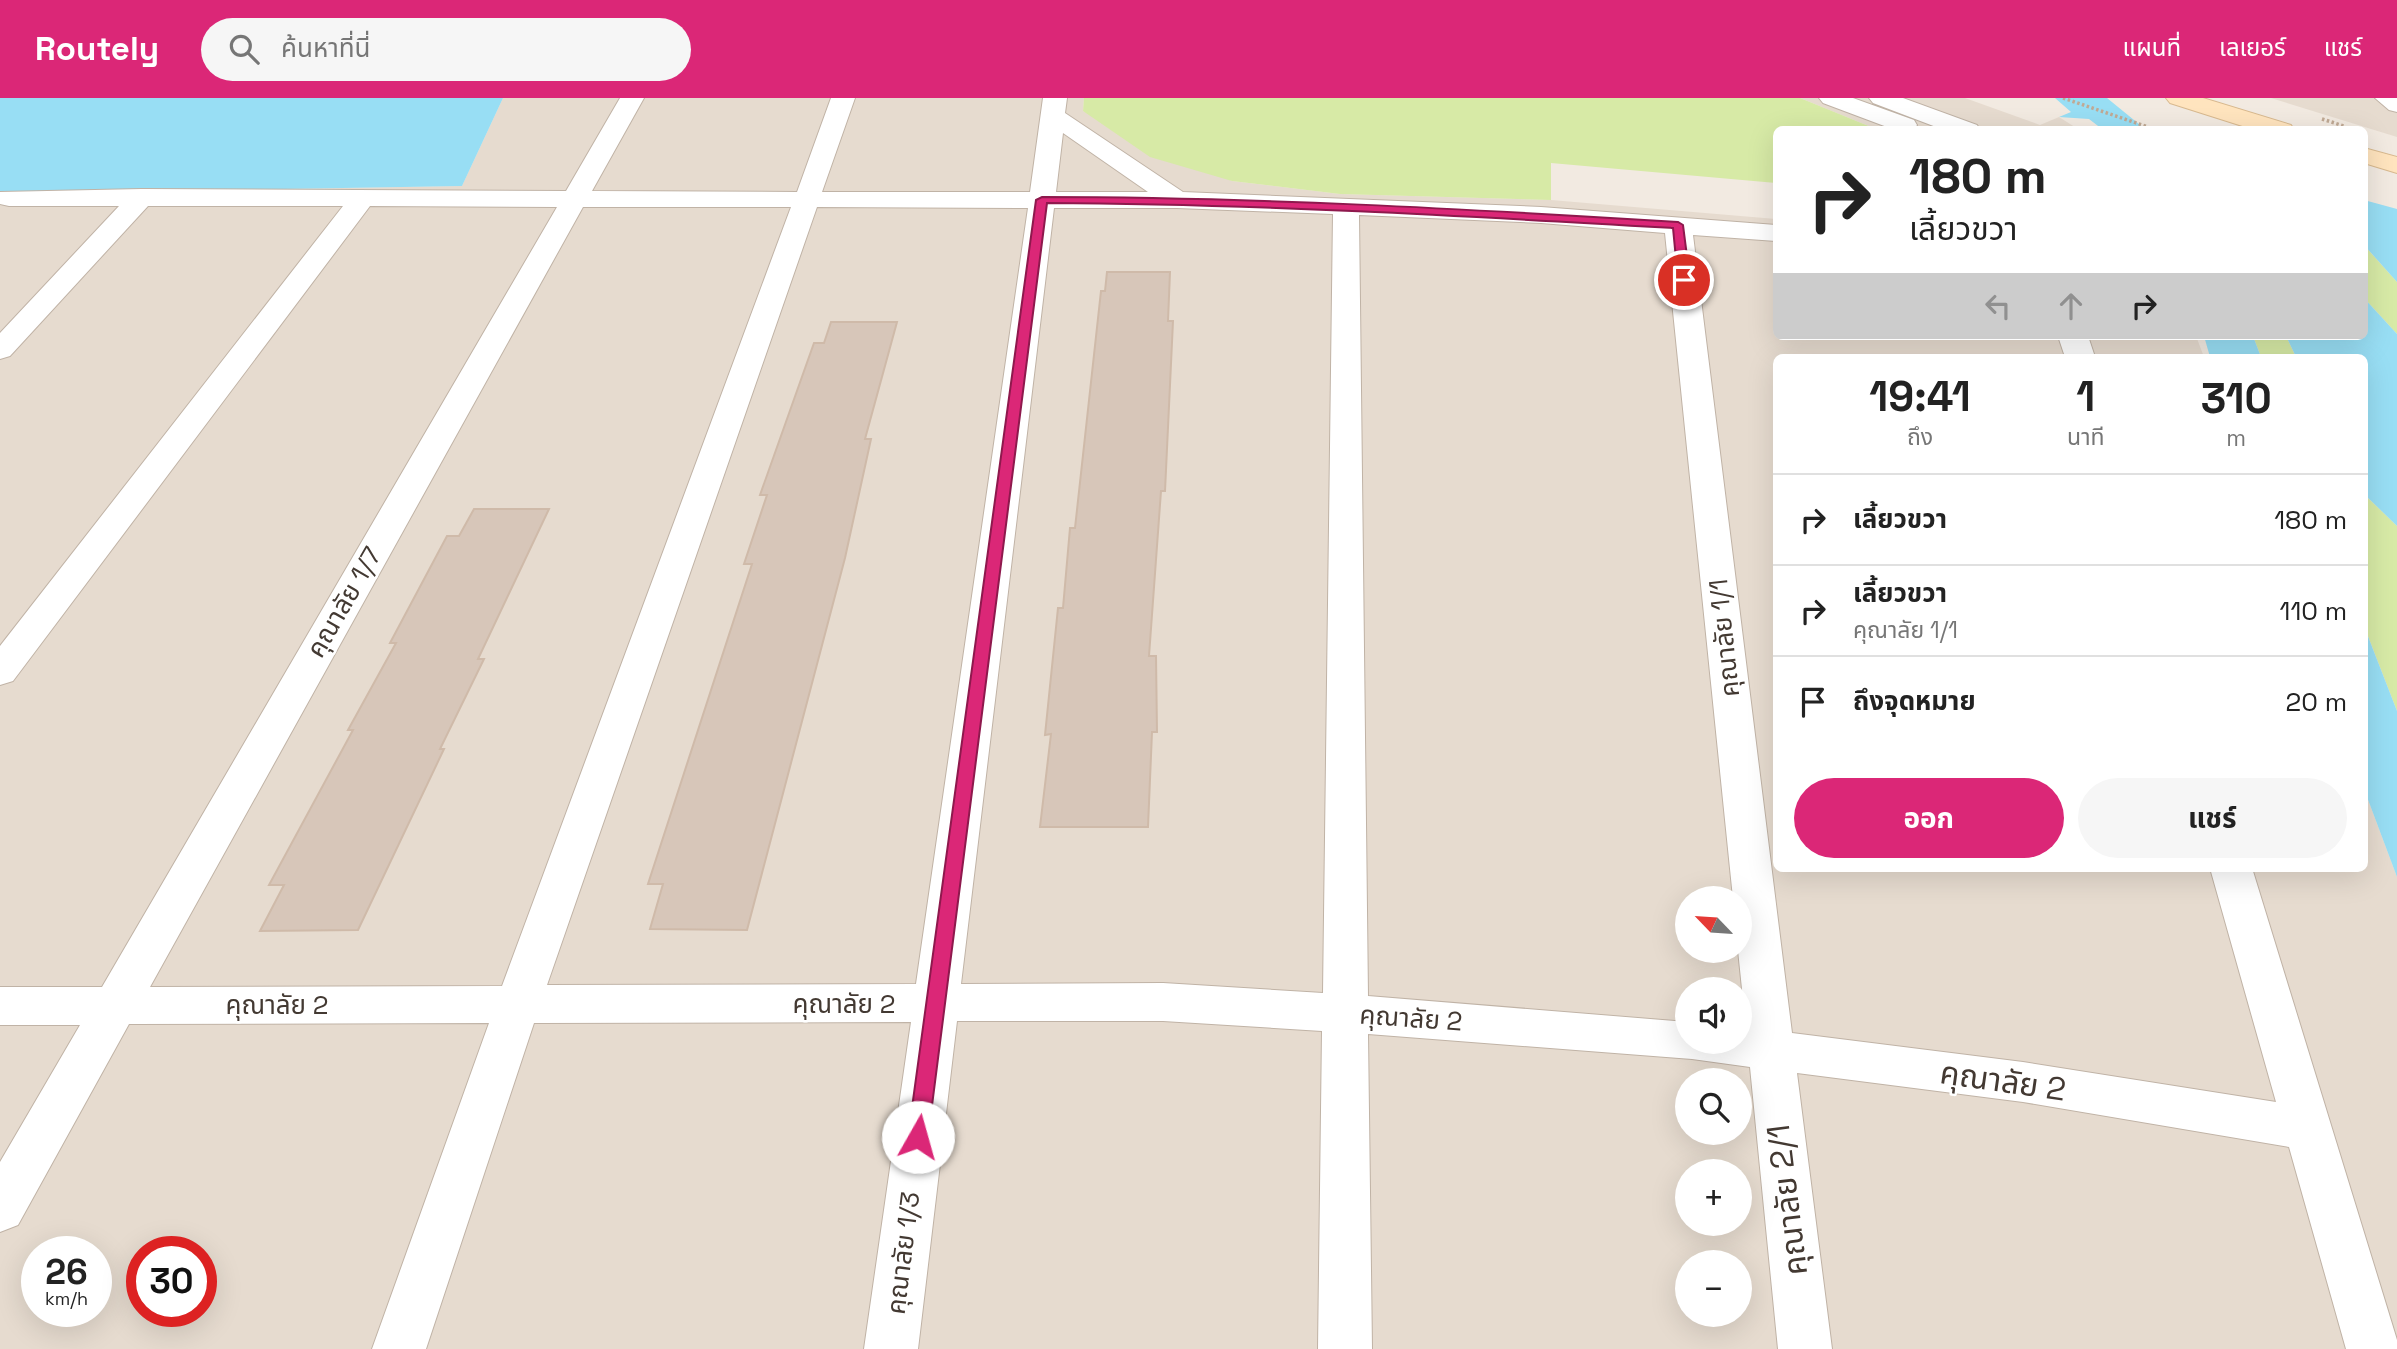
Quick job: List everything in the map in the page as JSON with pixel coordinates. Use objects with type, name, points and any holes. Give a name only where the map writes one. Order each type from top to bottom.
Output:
[{"type":"main road","points":[[2178,98],[2269,126]]},
{"type":"main road","points":[[2368,156],[2397,165]]},
{"type":"street","name":"คุณาลัย 1/7","points":[[0,1209],[632,98]]},
{"type":"street","points":[[399,1349],[518,1004],[843,98]]},
{"type":"street","points":[[1832,98],[1907,126]]},
{"type":"street","points":[[1881,98],[1957,126]]},
{"type":"street","points":[[2387,98],[2397,105]]},
{"type":"street","points":[[1054,107],[1177,200]]},
{"type":"street","name":"คุณาลัย 1/3","points":[[891,1349],[1054,107]]},
{"type":"street","points":[[0,350],[142,197]]},
{"type":"street","points":[[9,198],[1177,200],[1346,205],[1773,233]]},
{"type":"street","points":[[0,672],[363,198]]},
{"type":"street","points":[[1345,1349],[1346,205]]},
{"type":"street","name":"คุณาลัย 1/1","points":[[1678,225],[1770,1051]]},
{"type":"street","points":[[2232,872],[2373,1349]]},
{"type":"street","name":"คุณาลัย 2","points":[[0,1006],[1163,1002],[1675,1040]]},
{"type":"street","name":"คุณาลัย 2","points":[[1752,1049],[2023,1082],[2309,1129]]},
{"type":"street","name":"คุณาลัย 2/1","points":[[1770,1051],[1805,1349]]},
{"type":"path","points":[[2063,98],[2144,126]]},
{"type":"shaded area","points":[[503,98],[1084,98],[1083,111],[1232,181],[1340,194],[1551,200],[1773,219],[1773,340],[2198,340],[2203,354],[1773,354],[1773,872],[2368,872],[2368,800],[2397,877],[2397,1349],[0,1349],[0,194],[462,186]]},
{"type":"shaded area","points":[[1800,98],[1965,98],[2040,125],[2059,117],[2073,126],[1869,126]]},
{"type":"shaded area","points":[[2271,98],[2397,98],[2397,137]]},
{"type":"green space","points":[[1084,98],[1800,98],[1869,126],[1773,126],[1773,183],[1551,163],[1551,200],[1340,194],[1232,181],[1150,157],[1083,111]]},
{"type":"green space","points":[[2368,249],[2397,282],[2397,334],[2368,302]]},
{"type":"green space","points":[[2255,340],[2288,340],[2295,354],[2260,354]]},
{"type":"green space","points":[[2368,498],[2397,526],[2397,711],[2368,636]]},
{"type":"water","points":[[0,98],[503,98],[462,186],[0,194]]},
{"type":"water","points":[[2055,98],[2107,98],[2141,126],[2098,126],[2089,119],[2059,117],[2071,112]]},
{"type":"water","points":[[2368,201],[2397,209],[2397,282],[2368,249]]},
{"type":"water","points":[[2368,302],[2397,334],[2397,526],[2368,498],[2368,354],[2295,354],[2288,340],[2368,340]]},
{"type":"water","points":[[2205,340],[2255,340],[2260,354],[2209,354]]},
{"type":"water","points":[[2368,636],[2397,711],[2397,877],[2368,800]]},
{"type":"building","points":[[1107,272],[1170,272],[1168,321],[1173,321],[1165,491],[1161,491],[1149,656],[1156,656],[1157,732],[1152,732],[1148,827],[1040,827],[1051,734],[1045,735],[1058,608],[1063,608],[1070,528],[1075,528],[1101,291],[1105,291]]},
{"type":"building","points":[[831,322],[897,322],[865,439],[871,439],[845,558],[747,930],[650,929],[663,884],[648,884],[752,564],[744,564],[767,495],[760,495],[814,343],[824,343]]},
{"type":"building","points":[[474,509],[549,509],[478,659],[484,659],[440,749],[444,749],[358,930],[260,931],[284,885],[269,885],[353,730],[348,730],[396,643],[390,643],[447,536],[459,536]]},
{"type":"route","points":[[918,1137],[1042,200],[1177,200],[1346,205],[1678,225],[1684,280]]}]
